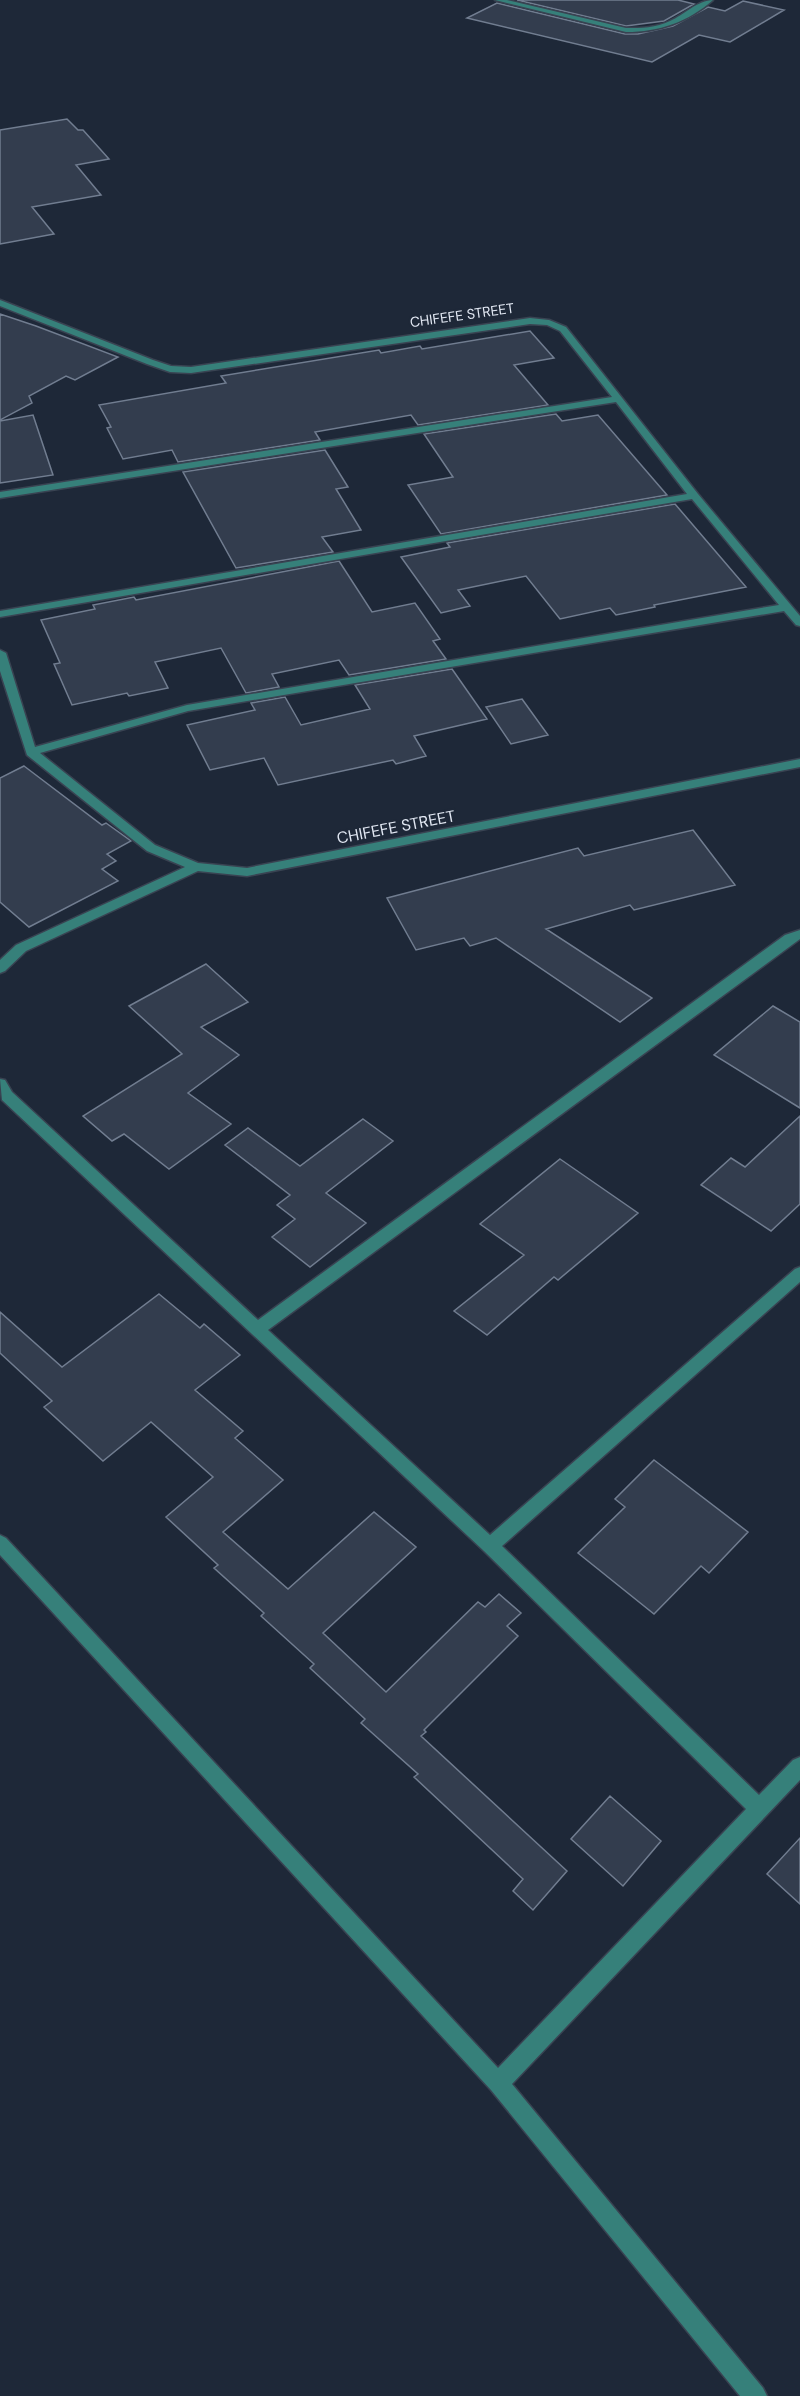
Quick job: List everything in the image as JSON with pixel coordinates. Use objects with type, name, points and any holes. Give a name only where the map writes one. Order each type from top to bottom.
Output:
[{"type":"street","points":[[498,0],[626,30],[646,31],[668,27],[710,0]]},
{"type":"street","name":"CHIFEFE STREET","points":[[0,303],[150,363],[180,370],[530,321],[549,323],[563,329],[694,496],[800,623]]},
{"type":"street","points":[[0,495],[619,399]]},
{"type":"street","points":[[0,614],[694,496]]},
{"type":"street","points":[[0,653],[31,752],[187,708],[787,606]]},
{"type":"street","name":"CHIFEFE STREET","points":[[31,752],[151,848],[196,867],[247,872],[800,763]]},
{"type":"street","points":[[0,968],[21,948],[196,867]]},
{"type":"street","points":[[256,1330],[790,938],[800,934]]},
{"type":"street","points":[[0,1084],[7,1096],[489,1546],[759,1808]]},
{"type":"street","points":[[489,1546],[800,1273]]},
{"type":"street","points":[[0,1543],[498,2083],[755,2396]]},
{"type":"street","points":[[498,2083],[800,1766]]},
{"type":"building","points":[[517,0],[678,0],[694,4],[664,21],[626,26]]},
{"type":"building","points":[[743,1],[784,10],[730,42],[699,35],[652,62],[467,18],[497,3],[625,34],[638,34],[673,26],[708,7],[725,11]]},
{"type":"building","points":[[67,119],[78,130],[83,130],[109,159],[76,165],[101,195],[32,207],[54,234],[0,244],[0,130]]},
{"type":"building","points":[[0,314],[118,357],[75,380],[66,376],[29,396],[32,403],[0,420]]},
{"type":"building","points":[[530,331],[554,358],[514,365],[548,405],[418,425],[411,415],[315,432],[320,440],[178,462],[172,450],[123,459],[107,428],[111,427],[99,405],[226,383],[221,376],[379,350],[381,353],[420,346],[422,349]]},
{"type":"building","points":[[556,414],[562,421],[598,415],[667,495],[441,534],[408,485],[453,477],[424,434]]},
{"type":"building","points":[[33,415],[53,475],[0,483],[0,421]]},
{"type":"building","points":[[325,450],[348,487],[336,489],[361,530],[322,537],[333,552],[236,568],[183,472]]},
{"type":"building","points":[[675,504],[746,587],[616,615],[610,608],[560,619],[526,576],[458,590],[470,606],[441,613],[401,557],[450,547],[447,543]]},
{"type":"building","points":[[339,561],[372,612],[415,603],[440,639],[433,641],[446,659],[349,675],[339,660],[272,674],[279,687],[246,693],[221,648],[155,662],[168,688],[129,696],[127,693],[72,705],[54,664],[60,663],[41,620],[95,609],[93,605],[134,597],[136,600]]},
{"type":"building","points":[[452,669],[487,719],[414,736],[426,756],[396,764],[393,760],[278,785],[264,758],[210,770],[187,725],[255,710],[251,703],[285,697],[301,725],[370,709],[355,685]]},
{"type":"building","points":[[522,699],[548,735],[511,744],[486,707]]},
{"type":"building","points":[[24,766],[102,825],[106,823],[131,841],[107,854],[116,861],[102,869],[118,881],[29,927],[0,902],[0,778]]},
{"type":"building","points":[[693,830],[735,885],[634,910],[630,905],[546,929],[652,998],[620,1022],[496,938],[470,946],[464,938],[416,950],[387,898],[578,848],[584,856]]},
{"type":"building","points":[[206,964],[248,1002],[201,1027],[239,1055],[188,1093],[231,1124],[169,1169],[124,1134],[112,1141],[83,1116],[182,1054],[129,1006]]},
{"type":"building","points":[[773,1006],[800,1022],[800,1108],[714,1055]]},
{"type":"building","points":[[800,1116],[800,1204],[771,1231],[701,1185],[731,1158],[745,1167]]},
{"type":"building","points":[[363,1119],[393,1141],[326,1193],[366,1223],[310,1267],[272,1237],[295,1219],[277,1205],[290,1195],[225,1145],[248,1128],[300,1166]]},
{"type":"building","points":[[560,1159],[638,1213],[558,1280],[554,1277],[487,1335],[454,1311],[524,1255],[480,1224]]},
{"type":"building","points":[[159,1294],[200,1328],[204,1324],[240,1355],[195,1390],[243,1431],[235,1438],[283,1480],[223,1532],[288,1589],[374,1512],[416,1547],[323,1633],[386,1692],[478,1602],[485,1607],[499,1594],[521,1613],[507,1626],[518,1636],[424,1730],[426,1732],[421,1736],[567,1871],[533,1910],[513,1891],[523,1879],[414,1777],[418,1774],[361,1723],[365,1719],[310,1668],[314,1664],[261,1616],[264,1613],[214,1568],[218,1565],[166,1517],[213,1477],[151,1422],[103,1461],[44,1407],[52,1401],[0,1353],[0,1312],[62,1367]]},
{"type":"building","points":[[654,1460],[748,1532],[709,1573],[701,1566],[654,1614],[578,1553],[625,1507],[615,1499]]},
{"type":"building","points":[[610,1796],[661,1841],[623,1886],[571,1839]]},
{"type":"building","points":[[800,1838],[800,1904],[767,1874]]}]
